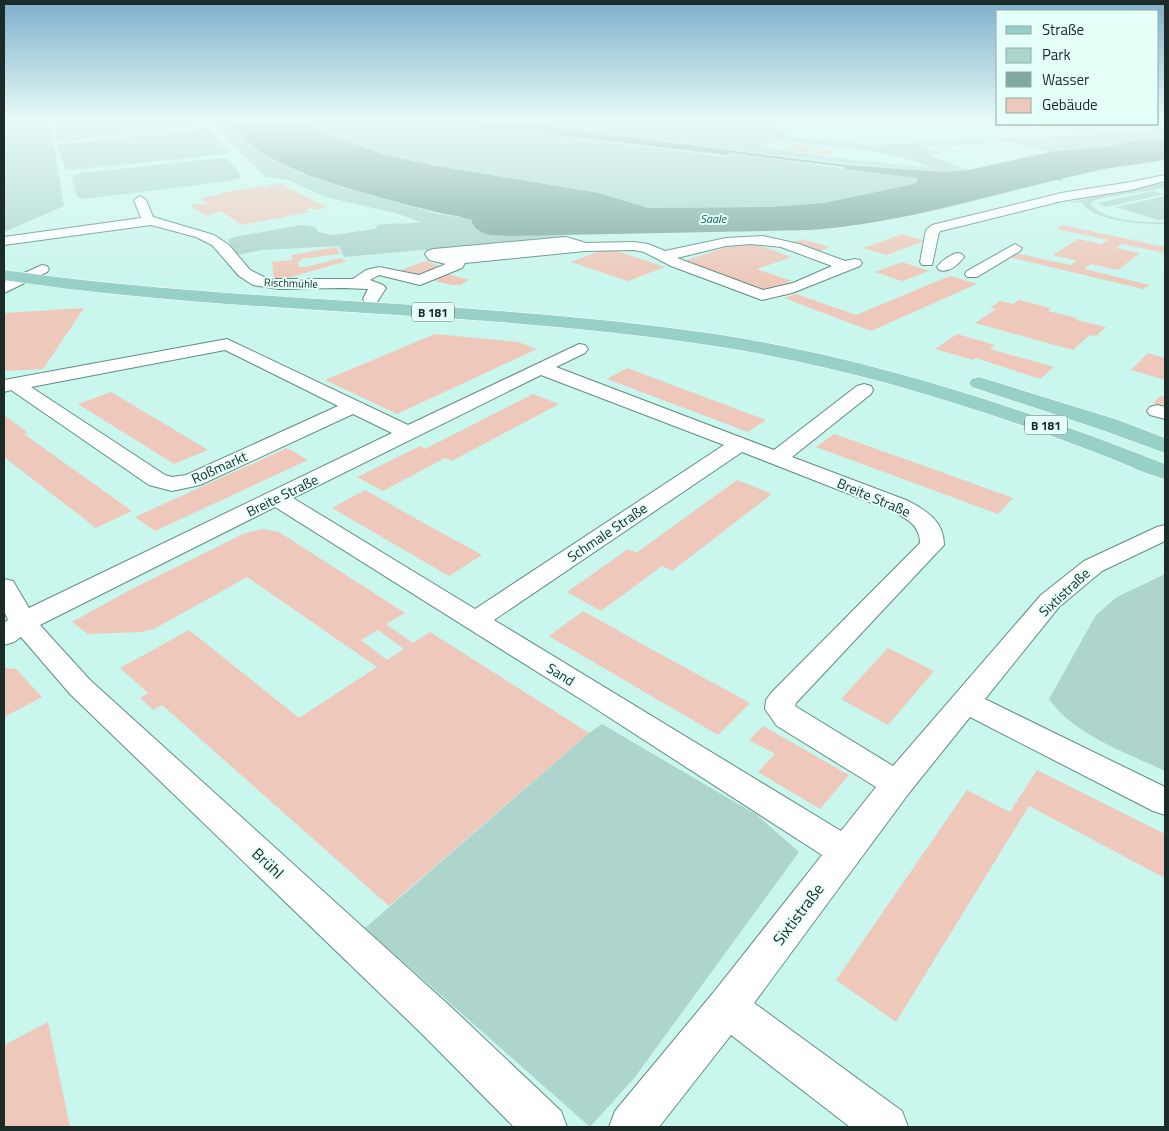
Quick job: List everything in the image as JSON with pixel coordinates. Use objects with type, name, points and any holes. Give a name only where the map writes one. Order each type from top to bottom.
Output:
[{"type":"main road","name":"B 181","points":[[4,265],[237,289],[608,314],[745,331],[931,379],[1045,403],[1165,446]]},
{"type":"main road","name":"B 181","points":[[4,275],[184,294],[593,324],[848,358]]},
{"type":"main road","name":"B 181","points":[[931,379],[1165,472]]},
{"type":"street","points":[[927,262],[933,230],[937,228],[992,216],[1061,197],[1130,186],[1165,178]]},
{"type":"street","points":[[140,200],[144,213],[151,221]]},
{"type":"street","name":"Rischmühle","points":[[4,241],[151,221],[209,237],[228,251],[243,274],[260,283],[290,286],[371,284],[378,288],[371,299]]},
{"type":"street","points":[[585,247],[566,241],[432,254],[439,259],[585,247],[634,246],[648,248],[676,263],[762,295],[775,294],[814,281],[850,265],[763,240],[737,241],[664,256]]},
{"type":"street","points":[[972,274],[1015,248]]},
{"type":"street","points":[[944,266],[953,262],[957,256]]},
{"type":"street","points":[[358,283],[371,273],[379,271],[420,280],[457,265],[460,258]]},
{"type":"street","points":[[4,288],[42,269]]},
{"type":"street","name":"Roßmarkt","points":[[9,385],[227,344],[408,433]]},
{"type":"street","name":"Breite Straße","points":[[13,629],[579,350]]},
{"type":"street","name":"Breite Straße","points":[[541,368],[898,505],[917,515],[929,525],[933,536],[932,545],[781,700],[780,709],[788,718],[898,784]]},
{"type":"street","name":"Roßmarkt","points":[[9,385],[157,480],[172,484],[192,480],[354,406]]},
{"type":"street","points":[[777,458],[864,390]]},
{"type":"street","name":"Schmale Straße","points":[[475,620],[740,444]]},
{"type":"street","name":"Sand","points":[[276,498],[475,620],[845,852]]},
{"type":"street","name":"Sixtistraße","points":[[631,1127],[727,1007],[898,784],[1050,601],[1093,566],[1165,532]]},
{"type":"street","name":"Brühl","points":[[4,587],[13,629],[48,654],[80,687],[437,1021],[545,1127]]},
{"type":"street","points":[[967,702],[1165,802]]},
{"type":"street","points":[[727,1007],[886,1127]]},
{"type":"green space","points":[[4,174],[59,174],[64,206],[4,232]]},
{"type":"green space","points":[[80,174],[239,174],[241,177],[230,181],[83,199],[77,197],[72,177]]},
{"type":"green space","points":[[263,174],[303,174],[338,186],[438,214],[472,219],[510,236],[564,234],[566,237],[344,257],[339,246],[262,250],[237,255],[228,240],[234,237],[302,225],[315,227],[318,232],[332,235],[375,229],[378,225],[384,224],[421,222],[396,213],[325,197],[289,180],[266,177]]},
{"type":"green space","points":[[484,174],[885,174],[918,178],[916,183],[909,185],[824,203],[770,207],[648,208],[599,193]]},
{"type":"green space","points":[[1165,183],[1165,188],[1098,199],[1092,202],[1091,205],[1105,215],[1115,218],[1165,222],[1165,224],[1120,221],[1096,214],[1083,203],[1071,202]]},
{"type":"green space","points":[[1153,191],[1164,194],[1107,207],[1097,203]]},
{"type":"green space","points":[[1165,196],[1165,219],[1158,220],[1116,207]]},
{"type":"green space","points":[[1165,574],[1165,771],[1118,750],[1087,733],[1060,712],[1049,699],[1096,615],[1117,597]]},
{"type":"green space","points":[[602,724],[757,815],[799,852],[635,1077],[590,1127],[365,928],[589,733]]},
{"type":"water","name":"Saale","points":[[306,174],[484,174],[599,193],[648,208],[770,207],[824,203],[909,185],[916,183],[918,178],[883,174],[1083,174],[1060,179],[1064,181],[1056,180],[904,217],[842,227],[810,230],[510,236],[486,234],[473,225],[471,219],[397,202],[330,183]]},
{"type":"building","points":[[280,183],[326,207],[315,210],[311,208],[304,210],[309,212],[242,225],[221,211],[207,216],[190,205],[208,204],[200,198],[260,186],[265,188]]},
{"type":"building","points":[[1062,225],[1165,247],[1165,253],[1122,244],[1116,248],[1140,253],[1118,270],[1091,264],[1084,269],[1150,285],[1143,289],[1009,257],[1016,253],[1070,265],[1077,261],[1053,255],[1078,239],[1101,244],[1108,240],[1056,229]]},
{"type":"building","points":[[902,234],[925,241],[886,255],[863,248]]},
{"type":"building","points":[[802,239],[830,247],[821,251],[793,242]]},
{"type":"building","points":[[746,241],[792,257],[757,269],[792,281],[765,291],[684,261]]},
{"type":"building","points":[[337,247],[340,254],[301,259],[302,261],[297,262],[299,267],[307,267],[340,258],[347,261],[287,278],[274,279],[272,262],[292,260],[291,255]]},
{"type":"building","points":[[608,248],[665,267],[628,281],[571,262]]},
{"type":"building","points":[[425,261],[445,268],[437,271],[469,280],[460,285],[452,285],[401,270]]},
{"type":"building","points":[[902,262],[929,271],[902,281],[875,272]]},
{"type":"building","points":[[950,276],[977,284],[871,331],[784,298],[796,294],[856,315]]},
{"type":"building","points":[[1019,300],[1051,308],[1048,311],[1077,318],[1076,320],[1106,327],[1096,336],[1090,335],[1073,350],[975,323],[996,309],[990,308],[1000,301],[1013,304]]},
{"type":"building","points":[[84,308],[43,369],[4,371],[4,313]]},
{"type":"building","points":[[435,334],[518,342],[537,349],[397,414],[325,380]]},
{"type":"building","points":[[957,334],[995,345],[990,349],[1054,367],[1040,379],[976,358],[973,360],[935,349]]},
{"type":"building","points":[[1148,353],[1165,358],[1165,380],[1131,370]]},
{"type":"building","points":[[627,368],[766,420],[748,432],[607,379]]},
{"type":"building","points":[[111,392],[208,450],[174,464],[78,404]]},
{"type":"building","points":[[533,394],[559,404],[452,461],[445,458],[383,491],[357,477],[420,446],[425,449]]},
{"type":"building","points":[[1161,396],[1165,397],[1165,406],[1153,403]]},
{"type":"building","points":[[4,415],[28,433],[24,434],[132,511],[96,528],[4,457]]},
{"type":"building","points":[[834,434],[1013,498],[998,514],[816,447]]},
{"type":"building","points":[[287,448],[308,460],[155,531],[135,517]]},
{"type":"building","points":[[737,480],[772,494],[672,571],[662,566],[601,611],[567,592],[628,549],[636,553]]},
{"type":"building","points":[[365,490],[482,555],[449,576],[332,508]]},
{"type":"building","points":[[262,529],[279,532],[405,613],[386,624],[413,643],[430,632],[589,733],[389,906],[162,705],[153,710],[140,698],[148,693],[120,668],[189,630],[299,718],[377,667],[247,577],[154,629],[141,632],[88,634],[72,622],[128,591],[243,534]],"holes":[[[378,630],[404,649],[387,660],[361,640]]]},
{"type":"building","points":[[583,611],[750,703],[718,735],[549,636]]},
{"type":"building","points":[[888,648],[934,671],[888,725],[841,699]]},
{"type":"building","points":[[4,668],[16,669],[42,697],[4,717]]},
{"type":"building","points":[[763,726],[849,775],[820,809],[758,772],[775,754],[749,740]]},
{"type":"building","points":[[1037,770],[1165,834],[1165,878],[1029,806],[896,1022],[836,980],[967,790],[1010,812]]},
{"type":"building","points":[[48,1022],[70,1127],[4,1127],[4,1045]]}]
